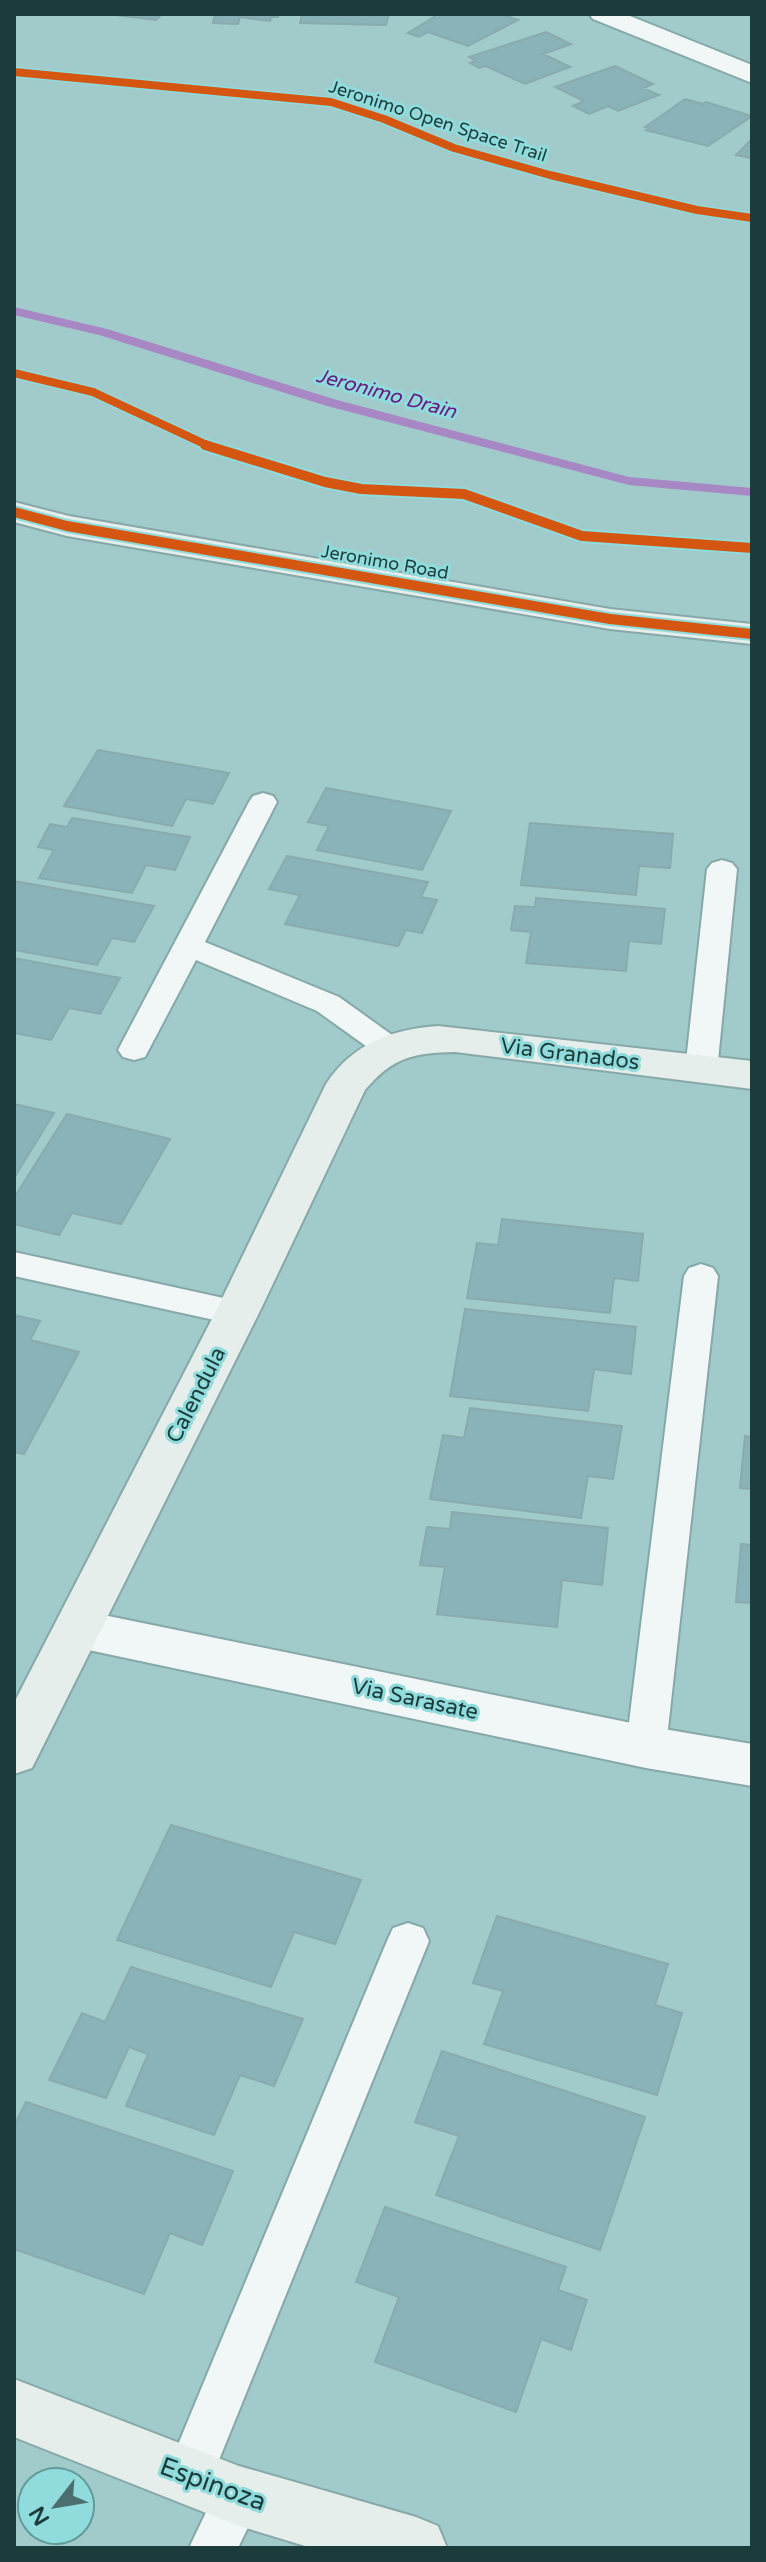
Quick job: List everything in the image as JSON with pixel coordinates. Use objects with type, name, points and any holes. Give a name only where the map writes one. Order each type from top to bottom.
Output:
[{"type":"street","points":[[602,14],[752,75]]},
{"type":"street","name":"Jeronimo Road","points":[[14,512],[67,526],[610,619],[752,634]]},
{"type":"street","name":"Via Granados","points":[[388,1047],[418,1039],[455,1039],[752,1075]]},
{"type":"street","name":"Calendula","points":[[14,1753],[237,1313],[347,1084],[364,1063],[388,1047]]},
{"type":"street","name":"Via Sarasate","points":[[79,1629],[646,1747],[752,1765]]},
{"type":"street","name":"Espinoza","points":[[14,2408],[214,2486],[416,2548]]},
{"type":"lane","points":[[134,1050],[263,802]]},
{"type":"lane","points":[[701,1071],[722,869]]},
{"type":"lane","points":[[188,946],[328,1004],[388,1047]]},
{"type":"lane","points":[[14,1264],[237,1313]]},
{"type":"lane","points":[[646,1747],[701,1276]]},
{"type":"lane","points":[[213,2548],[214,2486],[408,1941]]},
{"type":"building","points":[[107,14],[162,14],[156,20]]},
{"type":"building","points":[[215,14],[278,14],[278,17],[271,17],[270,21],[240,17],[238,24],[213,23]]},
{"type":"building","points":[[302,14],[389,14],[386,25],[300,23]]},
{"type":"building","points":[[439,14],[500,14],[518,20],[468,46],[428,32],[419,37],[408,33]]},
{"type":"building","points":[[546,32],[571,44],[543,54],[570,67],[525,84],[486,66],[479,68],[470,63],[476,61],[469,57]]},
{"type":"building","points":[[615,66],[653,84],[643,88],[659,95],[618,111],[608,106],[589,114],[573,106],[584,101],[555,87]]},
{"type":"building","points":[[685,99],[752,116],[708,146],[646,130],[649,128],[645,127]]},
{"type":"building","points":[[752,139],[752,158],[736,155]]},
{"type":"building","points":[[98,750],[229,773],[213,804],[186,799],[172,826],[64,806]]},
{"type":"building","points":[[326,788],[451,811],[422,870],[317,850],[329,826],[308,822]]},
{"type":"building","points":[[72,818],[190,837],[175,870],[146,865],[132,893],[39,878],[54,850],[38,847],[50,824],[67,827]]},
{"type":"building","points":[[530,823],[673,834],[670,868],[639,866],[636,895],[521,885]]},
{"type":"building","points":[[287,856],[428,882],[421,897],[437,900],[422,933],[406,930],[398,946],[285,924],[300,895],[269,889]]},
{"type":"building","points":[[14,881],[154,906],[134,942],[112,938],[97,965],[14,950]]},
{"type":"building","points":[[536,898],[665,909],[661,944],[629,941],[626,971],[526,963],[531,932],[511,930],[515,906],[535,907]]},
{"type":"building","points":[[14,958],[120,978],[100,1014],[69,1008],[51,1040],[14,1033]]},
{"type":"building","points":[[14,1104],[54,1113],[14,1178]]},
{"type":"building","points":[[67,1114],[170,1139],[121,1224],[72,1213],[59,1235],[14,1224],[14,1198]]},
{"type":"building","points":[[502,1219],[643,1234],[638,1281],[614,1278],[610,1313],[467,1298],[477,1243],[498,1245]]},
{"type":"building","points":[[465,1309],[636,1327],[631,1374],[594,1369],[588,1411],[450,1396]]},
{"type":"building","points":[[14,1315],[40,1321],[30,1340],[79,1352],[24,1454],[14,1452]]},
{"type":"building","points":[[470,1408],[622,1426],[613,1479],[588,1476],[581,1518],[430,1499],[443,1435],[464,1438]]},
{"type":"building","points":[[745,1436],[752,1437],[752,1489],[740,1488]]},
{"type":"building","points":[[452,1512],[608,1528],[602,1585],[562,1580],[557,1627],[437,1614],[445,1567],[420,1565],[427,1527],[450,1529]]},
{"type":"building","points":[[741,1544],[752,1545],[752,1603],[736,1602]]},
{"type":"building","points":[[171,1825],[361,1880],[335,1944],[294,1932],[271,1987],[117,1940]]},
{"type":"building","points":[[497,1916],[668,1964],[655,2005],[682,2013],[657,2095],[484,2044],[503,1991],[473,1983]]},
{"type":"building","points":[[131,1967],[303,2019],[274,2086],[240,2075],[214,2135],[126,2106],[148,2054],[129,2047],[106,2098],[49,2080],[82,2013],[105,2022]]},
{"type":"building","points":[[442,2051],[645,2117],[600,2250],[436,2195],[459,2136],[415,2122]]},
{"type":"building","points":[[26,2102],[233,2171],[202,2245],[170,2233],[144,2294],[14,2249],[14,2126]]},
{"type":"building","points":[[385,2207],[566,2267],[558,2290],[587,2300],[571,2350],[541,2339],[516,2412],[375,2362],[399,2297],[356,2282]]},
{"type":"waterway","name":"Jeronimo Drain","points":[[14,311],[103,332],[332,403],[629,481],[752,492]]},
{"type":"cycle path","name":"Jeronimo Open Space Trail","points":[[14,72],[331,102],[384,119],[454,148],[550,175],[697,210],[752,218]]},
{"type":"cycle path","points":[[14,373],[93,392],[203,444],[325,482],[361,489],[464,494],[582,536],[752,548]]},
{"type":"cycle path","points":[[14,512],[67,526],[610,619],[752,634]]}]
